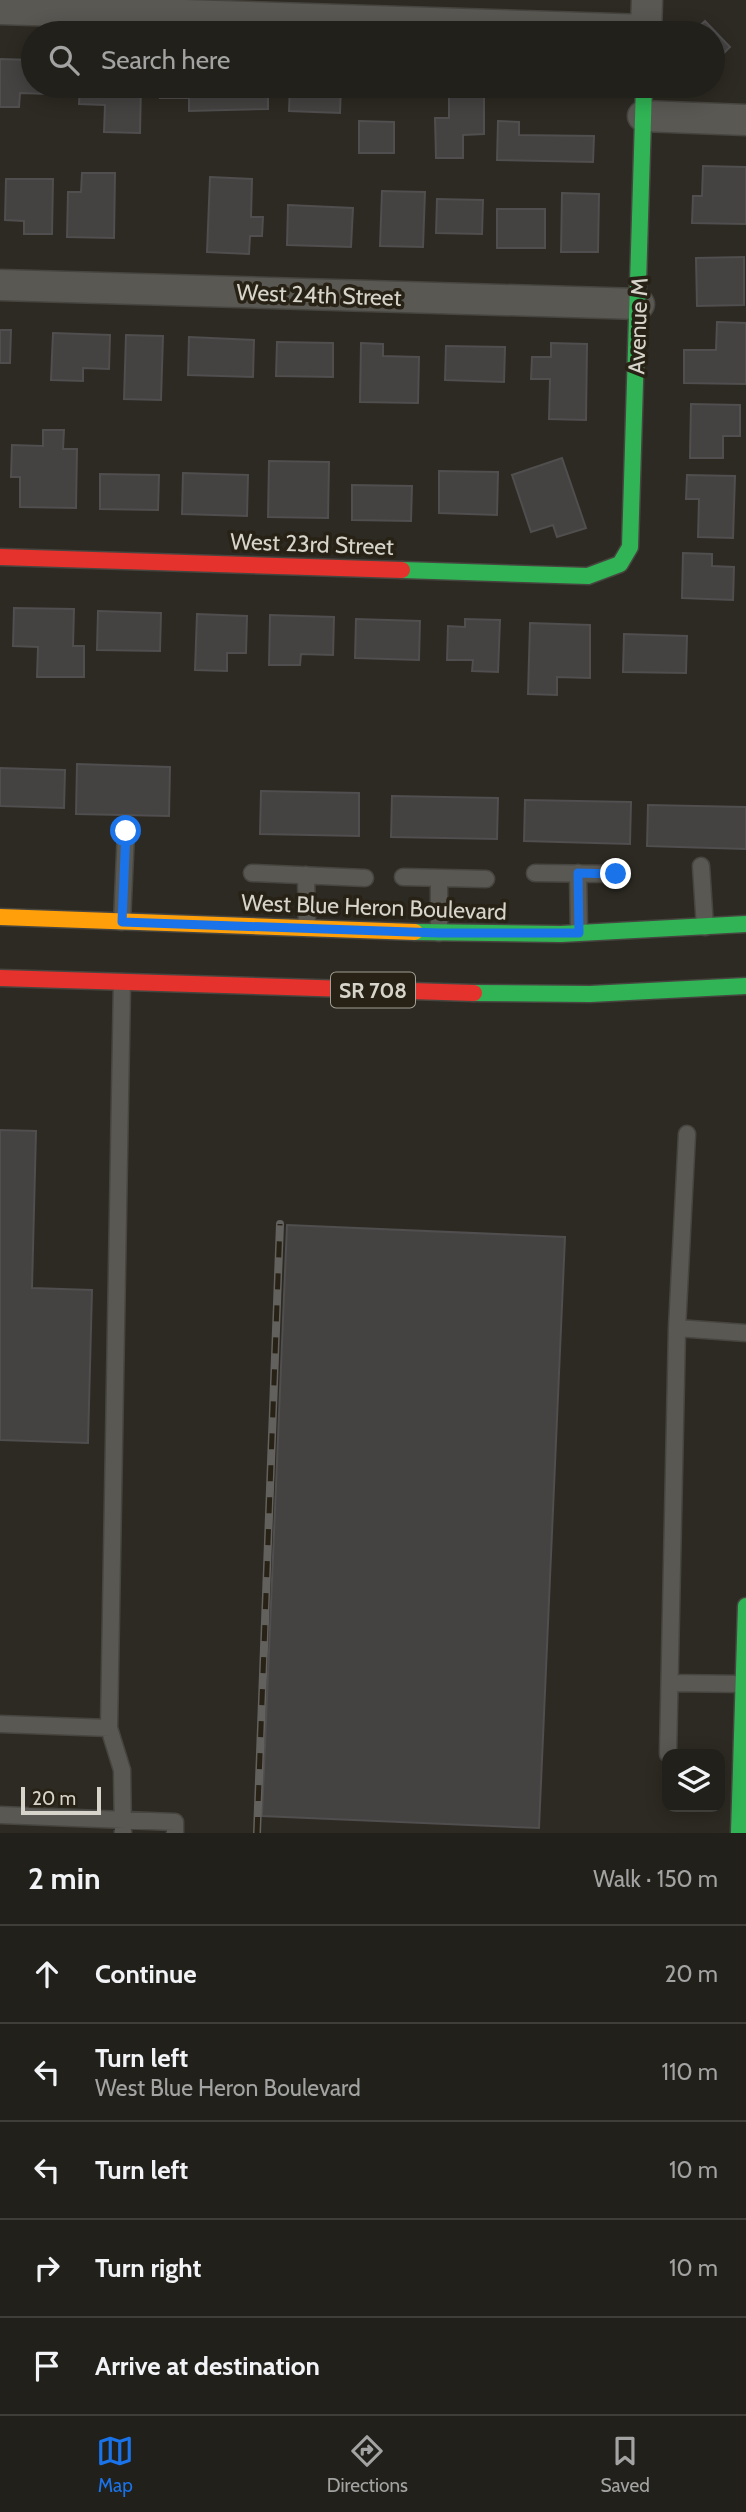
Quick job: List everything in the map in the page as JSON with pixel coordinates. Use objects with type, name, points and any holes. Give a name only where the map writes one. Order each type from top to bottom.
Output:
[{"type":"main road","name":"Avenue M","points":[[620,564],[630,547],[644,98]]},
{"type":"main road","name":"West 23rd Street","points":[[0,557],[588,576],[620,564]]},
{"type":"main road","name":"West Blue Heron Boulevard","points":[[0,918],[439,933],[579,933],[746,924]]},
{"type":"main road","name":"SR 708","points":[[0,978],[563,994],[746,986]]},
{"type":"main road","points":[[739,1833],[746,1606]]},
{"type":"street","points":[[646,21],[647,0]]},
{"type":"street","points":[[0,9],[337,21]]},
{"type":"street","points":[[643,116],[746,120]]},
{"type":"street","name":"West 24th Street","points":[[0,285],[639,304]]},
{"type":"lane","points":[[122,922],[126,831]]},
{"type":"lane","points":[[701,866],[705,927]]},
{"type":"lane","points":[[252,873],[365,878]]},
{"type":"lane","points":[[535,873],[616,874]]},
{"type":"lane","points":[[578,873],[579,933]]},
{"type":"lane","points":[[306,875],[307,928]]},
{"type":"lane","points":[[403,877],[486,879]]},
{"type":"lane","points":[[439,878],[439,933]]},
{"type":"lane","points":[[122,982],[109,1728],[122,1770],[123,1826]]},
{"type":"lane","points":[[668,1749],[677,1328],[687,1134]]},
{"type":"lane","points":[[677,1328],[746,1333]]},
{"type":"lane","points":[[670,1683],[745,1684]]},
{"type":"lane","points":[[0,1724],[109,1728]]},
{"type":"lane","points":[[0,1815],[123,1826],[176,1822],[175,1833]]},
{"type":"building","points":[[0,59],[21,60],[19,107],[0,107]]},
{"type":"building","points":[[79,98],[141,98],[140,133],[104,132],[105,105],[79,104]]},
{"type":"building","points":[[189,98],[268,98],[268,109],[189,111]]},
{"type":"building","points":[[290,98],[341,98],[340,113],[289,111]]},
{"type":"building","points":[[449,98],[484,98],[484,134],[463,135],[463,158],[436,158],[435,118],[449,118]]},
{"type":"building","points":[[359,121],[394,122],[394,153],[359,153]]},
{"type":"building","points":[[498,121],[519,122],[519,135],[594,136],[593,162],[497,160]]},
{"type":"building","points":[[703,166],[746,167],[746,224],[692,223],[693,196],[702,196]]},
{"type":"building","points":[[82,173],[115,173],[114,238],[67,237],[68,192],[81,192]]},
{"type":"building","points":[[210,177],[252,179],[251,217],[263,217],[262,236],[250,236],[249,254],[207,252]]},
{"type":"building","points":[[6,179],[53,179],[52,234],[24,234],[24,221],[5,220]]},
{"type":"building","points":[[382,191],[425,192],[423,247],[380,246]]},
{"type":"building","points":[[562,193],[599,194],[598,252],[561,252]]},
{"type":"building","points":[[437,199],[483,200],[482,234],[436,233]]},
{"type":"building","points":[[288,205],[353,208],[351,247],[287,245]]},
{"type":"building","points":[[497,209],[545,209],[545,248],[497,248]]},
{"type":"building","points":[[744,257],[744,305],[697,306],[696,258]]},
{"type":"building","points":[[717,322],[746,323],[746,384],[684,383],[684,350],[716,350]]},
{"type":"building","points":[[0,330],[11,330],[10,363],[0,363]]},
{"type":"building","points":[[53,333],[110,335],[109,369],[83,368],[83,381],[51,380]]},
{"type":"building","points":[[126,335],[163,336],[161,400],[124,399]]},
{"type":"building","points":[[189,337],[254,340],[253,377],[188,375]]},
{"type":"building","points":[[277,342],[333,343],[333,377],[276,376]]},
{"type":"building","points":[[361,343],[383,344],[383,356],[419,357],[418,403],[360,402]]},
{"type":"building","points":[[551,343],[587,344],[586,420],[549,419],[550,379],[531,379],[532,357],[551,357]]},
{"type":"building","points":[[446,346],[505,347],[504,382],[445,380]]},
{"type":"building","points":[[691,404],[740,405],[740,436],[723,436],[723,458],[690,458]]},
{"type":"building","points":[[43,430],[64,430],[63,449],[77,449],[76,508],[20,507],[20,477],[11,477],[12,445],[43,446]]},
{"type":"building","points":[[562,458],[586,528],[557,537],[553,525],[531,532],[512,475]]},
{"type":"building","points":[[269,461],[329,462],[328,518],[268,517]]},
{"type":"building","points":[[439,471],[498,472],[497,515],[439,513]]},
{"type":"building","points":[[183,473],[248,475],[247,516],[182,514]]},
{"type":"building","points":[[100,474],[159,475],[158,510],[100,509]]},
{"type":"building","points":[[687,475],[735,476],[733,538],[698,537],[699,499],[686,499]]},
{"type":"building","points":[[352,485],[412,486],[411,521],[352,520]]},
{"type":"building","points":[[683,553],[712,554],[712,566],[734,567],[733,600],[682,598]]},
{"type":"building","points":[[14,608],[74,609],[73,646],[84,646],[84,677],[37,677],[38,647],[13,646]]},
{"type":"building","points":[[98,611],[161,613],[160,651],[97,650]]},
{"type":"building","points":[[197,614],[247,616],[246,653],[227,653],[227,671],[195,670]]},
{"type":"building","points":[[270,615],[334,617],[333,655],[301,654],[300,665],[269,665]]},
{"type":"building","points":[[356,619],[420,621],[419,660],[355,658]]},
{"type":"building","points":[[465,619],[500,620],[498,672],[472,671],[473,660],[447,660],[448,626],[465,627]]},
{"type":"building","points":[[530,623],[590,625],[590,678],[557,677],[557,695],[528,694]]},
{"type":"building","points":[[624,634],[687,636],[686,673],[623,672]]},
{"type":"building","points":[[77,764],[170,767],[169,816],[76,814]]},
{"type":"building","points":[[0,768],[65,770],[64,808],[0,806]]},
{"type":"building","points":[[261,791],[359,793],[359,836],[260,834]]},
{"type":"building","points":[[392,796],[498,798],[497,839],[391,837]]},
{"type":"building","points":[[525,800],[631,802],[630,844],[524,841]]},
{"type":"building","points":[[648,805],[746,807],[746,849],[647,846]]},
{"type":"building","points":[[0,1130],[36,1131],[32,1288],[92,1290],[88,1443],[0,1440]]},
{"type":"building","points":[[287,1225],[565,1237],[539,1828],[262,1816]]},
{"type":"railway","points":[[257,1833],[280,1224]]},
{"type":"traffic: fast","points":[[402,570],[588,576],[620,564],[630,547],[644,98]]},
{"type":"traffic: fast","points":[[415,932],[561,934],[746,924]]},
{"type":"traffic: fast","points":[[474,993],[590,994],[746,986]]},
{"type":"traffic: fast","points":[[739,1833],[746,1606]]},
{"type":"traffic: slow","points":[[0,917],[415,932]]},
{"type":"traffic: jam","points":[[0,557],[402,570]]},
{"type":"traffic: jam","points":[[0,978],[474,993]]},
{"type":"route","points":[[126,831],[122,922],[439,933],[579,933],[578,873],[616,874]]}]
